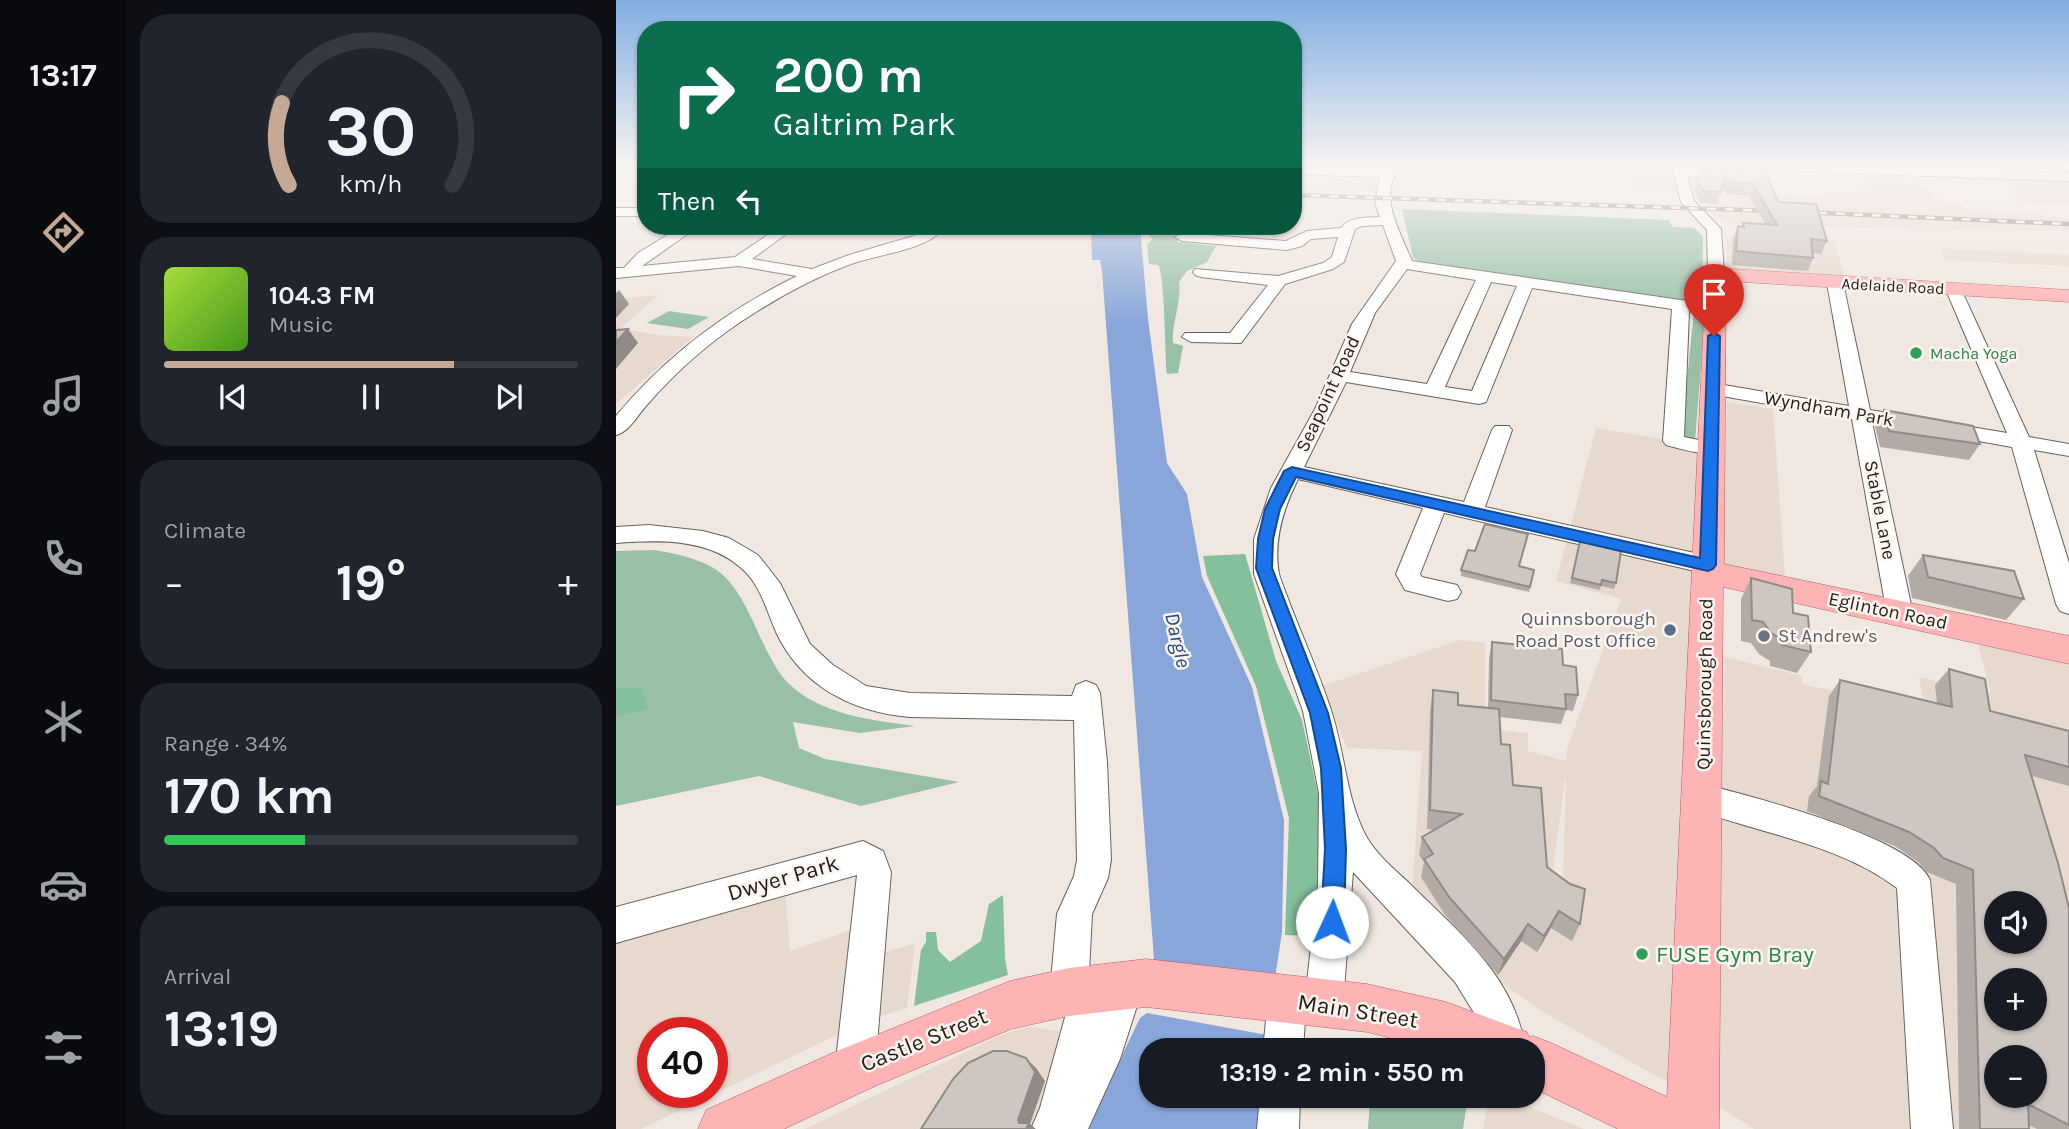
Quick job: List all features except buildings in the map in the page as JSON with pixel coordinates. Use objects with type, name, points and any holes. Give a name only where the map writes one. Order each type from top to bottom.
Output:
[{"type":"main road","name":"Adelaide Road","points":[[1716,274],[2069,296]]},
{"type":"main road","name":"Quinsborough Road","points":[[1692,1129],[1716,274]]},
{"type":"main road","name":"Eglinton Road","points":[[1707,568],[1900,614],[2069,650]]},
{"type":"main road","name":"Castle Street","points":[[725,1129],[855,1069],[1010,1005],[1113,987],[1295,1001]]},
{"type":"main road","name":"Main Street","points":[[1295,1001],[1418,1019],[1473,1038]]},
{"type":"main road","name":"Main Street","points":[[1545,1071],[1615,1116],[1675,1129]]},
{"type":"street","name":"Quinsborough Road","points":[[1705,220],[1714,229],[1716,238],[1716,274]]},
{"type":"street","points":[[1201,272],[1279,281],[1335,262],[1342,255],[1348,227],[1360,222],[1391,221],[1403,254],[1403,264],[1715,310]]},
{"type":"street","points":[[1182,237],[1287,246],[1297,243],[1307,235],[1346,233]]},
{"type":"street","points":[[622,273],[644,255],[677,235]]},
{"type":"street","points":[[739,261],[777,235]]},
{"type":"street","points":[[616,429],[649,389],[698,345],[740,314],[812,274],[928,235]]},
{"type":"street","points":[[622,273],[739,261],[812,274]]},
{"type":"street","name":"Seapoint Road","points":[[1286,1038],[1295,1001],[1333,915],[1334,809],[1331,768],[1319,713],[1264,568],[1271,517],[1292,471],[1313,436],[1359,327],[1403,264]]},
{"type":"street","points":[[1433,392],[1486,276]]},
{"type":"street","points":[[1191,337],[1235,339],[1279,281]]},
{"type":"street","points":[[1340,376],[1472,399],[1480,397],[1526,282]]},
{"type":"street","name":"Stable Lane","points":[[1835,283],[1900,614]]},
{"type":"street","points":[[1954,290],[2021,442],[2069,604]]},
{"type":"street","points":[[1681,305],[1673,441],[1711,448]]},
{"type":"street","name":"Wyndham Park","points":[[1712,389],[2069,450]]},
{"type":"street","points":[[1472,512],[1503,430]]},
{"type":"street","points":[[1292,471],[1707,568]]},
{"type":"street","points":[[1436,504],[1408,574],[1414,584],[1448,593]]},
{"type":"street","points":[[616,535],[686,536],[734,551],[750,562],[775,600],[797,646],[815,667],[857,695],[904,705],[1086,700],[1094,860],[1091,878],[1075,914],[1113,987],[1115,1023],[1094,1074],[1065,1129]]},
{"type":"street","points":[[1703,798],[1793,823],[1890,863],[1913,880],[1932,1129]]},
{"type":"street","points":[[1334,809],[1348,825],[1360,856],[1418,915],[1488,995],[1509,1038]]},
{"type":"street","name":"Dwyer Park","points":[[616,925],[863,857],[871,862],[874,872],[855,1069]]},
{"type":"street","points":[[1052,1129],[1113,987]]},
{"type":"street","points":[[1278,1129],[1279,1108]]},
{"type":"shaded area","points":[[1722,220],[2069,220],[2069,231],[1928,232],[1873,226],[1874,229],[1732,224]]},
{"type":"shaded area","points":[[1731,235],[1834,240],[1845,279],[1731,270],[1727,268],[1727,237]]},
{"type":"shaded area","points":[[1941,249],[2069,255],[2069,266],[1957,261],[1945,259]]},
{"type":"shaded area","points":[[658,295],[621,328],[656,335],[693,337],[616,404],[616,299]]},
{"type":"shaded area","points":[[1727,402],[1773,409],[1785,578],[1723,564]]},
{"type":"shaded area","points":[[1596,428],[1661,439],[1673,437],[1706,443],[1696,706],[1724,713],[1725,657],[1802,676],[1803,684],[1926,714],[1919,677],[1991,693],[1978,644],[2069,664],[2069,1129],[1754,1129],[1716,1105],[1654,1075],[1543,1012],[1466,958],[1412,889],[1422,751],[1347,748],[1322,686],[1460,640],[1485,643],[1485,729],[1528,733],[1528,751],[1566,761],[1567,749],[1621,599],[1556,581]],"holes":[[[1566,780],[1562,910],[1549,900]]]},
{"type":"shaded area","points":[[785,890],[790,951],[875,922],[873,956],[915,943],[907,1008],[866,1021],[728,1087],[728,1017],[637,1017],[637,1108],[685,1108],[641,1129],[616,1129],[616,939]]},
{"type":"shaded area","points":[[1033,1027],[1070,1033],[1045,1129],[805,1129],[995,1038],[1018,1029]]},
{"type":"shaded area","points":[[1486,1108],[1532,1108],[1584,1129],[1483,1129]]},
{"type":"green space","points":[[1404,220],[1669,220],[1673,227],[1694,228],[1703,236],[1702,303],[1418,261],[1413,257]]},
{"type":"green space","points":[[1148,235],[1181,235],[1177,242],[1216,246],[1207,262],[1187,271],[1179,282],[1173,336],[1173,343],[1183,346],[1178,373],[1167,374],[1160,271],[1158,265],[1149,264],[1147,244],[1153,239]]},
{"type":"green space","points":[[669,311],[709,317],[688,329],[647,323]]},
{"type":"green space","points":[[1694,312],[1705,314],[1695,441],[1681,438]]},
{"type":"green space","points":[[654,550],[696,560],[723,575],[743,602],[776,668],[799,692],[814,702],[846,714],[915,726],[860,733],[793,722],[799,748],[825,759],[959,782],[861,806],[759,776],[616,806],[616,551]]},
{"type":"green space","points":[[1245,554],[1276,661],[1302,720],[1321,808],[1315,936],[1285,935],[1289,818],[1256,686],[1207,576],[1203,556]]},
{"type":"green space","points":[[616,688],[641,688],[649,709],[616,716]]},
{"type":"green space","points":[[1003,895],[1008,975],[914,1006],[926,932],[936,932],[938,950],[950,962],[981,941],[989,904]]},
{"type":"green space","points":[[1369,1108],[1466,1108],[1463,1129],[1368,1129]]},
{"type":"water","name":"Dargle","points":[[1091,235],[1141,235],[1148,319],[1167,463],[1187,494],[1202,577],[1252,687],[1284,820],[1282,932],[1266,1038],[1139,1038],[1139,1108],[1261,1108],[1260,1129],[1087,1129],[1140,1018],[1147,1013],[1154,959],[1100,260],[1092,260]]},
{"type":"pier","points":[[1277,980],[1267,1035],[1147,1013],[1146,989]]},
{"type":"railway","points":[[1972,220],[2069,224]]},
{"type":"place","name":"Macha Yoga","points":[[1916,353]]},
{"type":"place","name":"Quinnsborough Road Post Office","points":[[1670,630]]},
{"type":"place","name":"St Andrew's","points":[[1764,636]]},
{"type":"place","name":"FUSE Gym Bray","points":[[1642,954]]},
{"type":"route","points":[[1332,922],[1335,849],[1331,768],[1319,713],[1264,568],[1266,539],[1273,509],[1292,471],[1708,565],[1714,336]]}]
